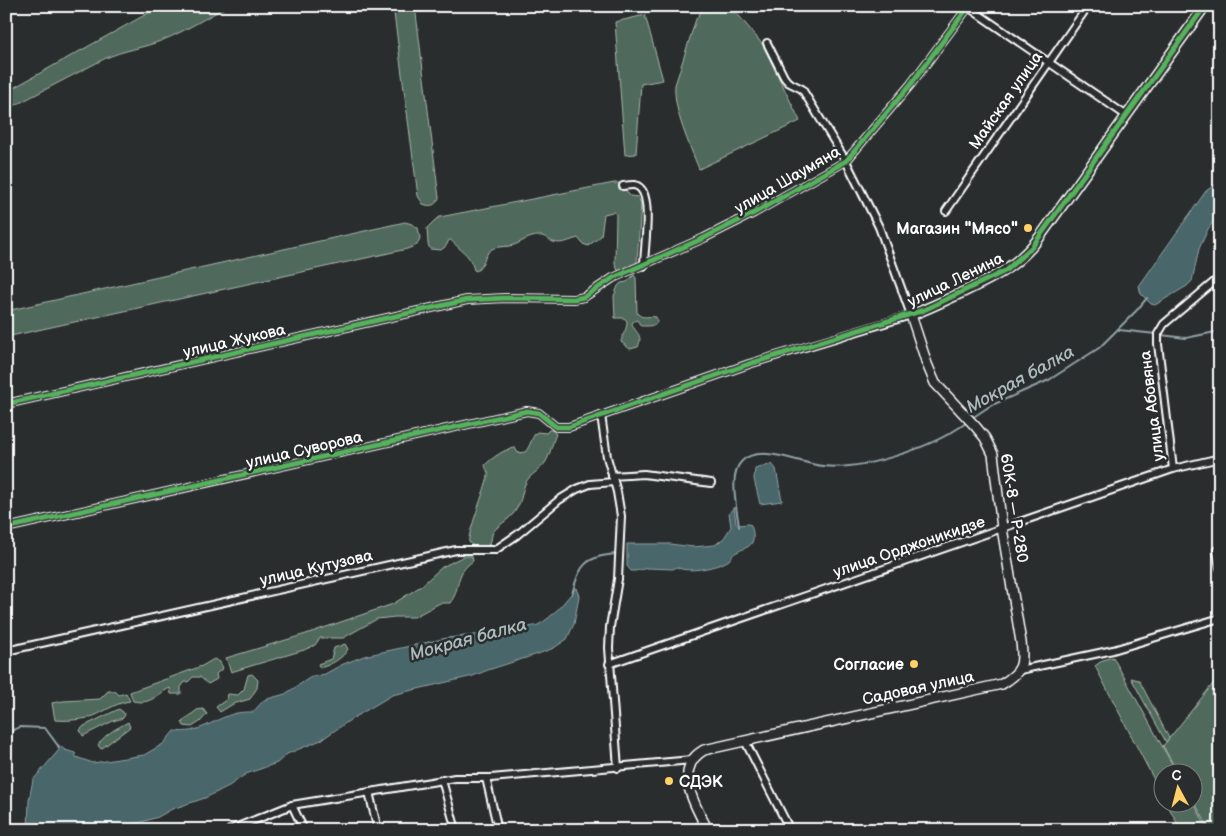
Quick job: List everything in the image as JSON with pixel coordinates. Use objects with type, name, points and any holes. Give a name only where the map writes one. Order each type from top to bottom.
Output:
[{"type":"street","name":"Майская улица","points":[[946,211],[1088,6]]},
{"type":"street","name":"улица Ленина","points":[[601,415],[749,364],[911,315],[1005,271],[1023,257],[1040,238],[1206,6]]},
{"type":"street","points":[[968,7],[1127,116]]},
{"type":"street","name":"улица Шаумяна","points":[[467,300],[506,298],[574,299],[584,297],[613,278],[704,238],[846,162],[911,84],[968,7]]},
{"type":"street","points":[[767,43],[784,77],[788,82],[802,89],[846,162],[879,227],[911,315]]},
{"type":"street","points":[[623,186],[633,184],[641,188],[646,197],[644,266]]},
{"type":"street","name":"улица Абовяна","points":[[1173,469],[1158,334],[1164,324],[1220,277]]},
{"type":"street","name":"улица Жукова","points":[[6,404],[467,300]]},
{"type":"street","name":"60К-8 — Р-280","points":[[911,315],[935,383],[985,438],[993,454],[1002,528],[1022,642],[1023,658],[1020,670]]},
{"type":"street","name":"улица Суворова","points":[[6,528],[527,411],[539,413],[556,427],[561,428],[601,415]]},
{"type":"street","points":[[601,415],[607,457],[619,505],[621,529],[618,579],[610,627],[609,664],[618,768]]},
{"type":"street","name":"улица Орджоникидзе","points":[[609,664],[1173,469],[1220,458]]},
{"type":"street","name":"улица Кутузова","points":[[6,651],[456,550],[495,550],[517,535],[559,500],[577,489],[590,484],[644,474],[711,484]]},
{"type":"street","points":[[1217,550],[1220,568]]},
{"type":"street","name":"Садовая улица","points":[[230,830],[292,805],[455,778],[486,778],[618,768],[692,760],[704,750],[1002,684],[1014,677],[1020,670],[1114,650],[1220,618]]},
{"type":"street","points":[[745,741],[790,830]]},
{"type":"street","points":[[692,760],[688,775],[690,789],[698,811],[708,830]]},
{"type":"street","points":[[486,778],[498,830]]},
{"type":"street","points":[[442,780],[456,830]]},
{"type":"street","points":[[369,792],[378,830]]},
{"type":"street","points":[[292,805],[304,830]]},
{"type":"green space","points":[[161,6],[229,6],[156,43],[104,59],[6,110],[6,92]]},
{"type":"green space","points":[[393,6],[415,6],[439,198],[431,206],[423,204],[418,196]]},
{"type":"green space","points":[[715,6],[731,6],[763,45],[800,121],[699,169],[679,116],[675,85],[696,19],[701,12]]},
{"type":"green space","points":[[645,15],[663,80],[641,84],[636,154],[625,155],[615,22]]},
{"type":"green space","points":[[620,183],[630,196],[638,197],[641,204],[637,262],[626,269],[618,271],[615,263],[616,214],[613,212],[604,214],[601,236],[588,246],[583,244],[578,238],[560,243],[553,242],[543,236],[532,237],[514,245],[497,247],[491,250],[476,271],[467,256],[451,240],[441,250],[430,249],[428,244],[427,228],[440,217]]},
{"type":"green space","points":[[405,222],[418,228],[420,238],[417,245],[407,249],[6,337],[6,311]]},
{"type":"green space","points":[[634,275],[636,278],[637,313],[644,317],[656,317],[657,323],[650,326],[641,326],[637,320],[634,321],[632,323],[640,342],[638,347],[630,349],[621,342],[627,321],[624,318],[615,318],[614,296],[618,286],[621,283],[627,282]]},
{"type":"green space","points":[[549,430],[556,434],[548,457],[543,466],[526,482],[515,512],[493,532],[491,542],[488,545],[473,546],[469,542],[469,538],[488,476],[485,465],[494,457],[511,448],[515,448],[518,453],[525,452],[537,432],[546,433]]},
{"type":"green space","points":[[464,556],[472,556],[473,561],[460,576],[456,592],[450,603],[440,603],[414,617],[377,619],[343,638],[320,638],[315,645],[304,650],[231,672],[226,658],[306,634],[393,604],[421,586],[442,567]]},
{"type":"green space","points":[[345,644],[348,649],[340,658],[320,668],[318,664],[331,659],[334,648]]},
{"type":"green space","points":[[1113,657],[1172,764],[1154,764],[1154,780],[1095,666],[1103,660]]},
{"type":"green space","points":[[214,659],[220,662],[223,668],[216,674],[217,679],[208,684],[200,677],[193,677],[181,687],[181,694],[171,694],[170,688],[145,702],[133,701],[130,692],[202,666]]},
{"type":"green space","points":[[252,674],[258,680],[257,688],[250,699],[233,704],[220,712],[216,707],[227,699],[228,694],[238,695],[244,689],[248,675]]},
{"type":"green space","points":[[1220,675],[1220,830],[1210,830],[1201,814],[1204,814],[1204,764],[1173,764],[1163,746]]},
{"type":"green space","points":[[1131,678],[1139,680],[1169,738],[1166,742]]},
{"type":"green space","points":[[108,691],[115,691],[119,695],[126,693],[130,701],[88,718],[55,720],[52,703],[100,699]]},
{"type":"green space","points":[[119,709],[125,715],[123,718],[83,736],[80,730],[84,726]]},
{"type":"green space","points":[[203,709],[207,714],[200,722],[192,727],[184,726],[182,722],[197,710]]},
{"type":"green space","points":[[128,722],[130,727],[101,749],[98,745],[104,737]]},
{"type":"green space","points":[[1172,814],[1200,814],[1208,830],[1181,830]]},
{"type":"water","points":[[1220,181],[1220,212],[1208,229],[1199,249],[1192,281],[1155,305],[1151,304],[1141,294],[1139,286],[1206,191]]},
{"type":"water","points":[[772,464],[776,469],[782,501],[760,504],[754,479],[755,469]]},
{"type":"water","points":[[734,507],[736,523],[739,525],[751,525],[753,540],[750,545],[734,553],[725,563],[695,570],[677,567],[673,569],[648,568],[631,571],[627,566],[627,544],[670,544],[693,547],[715,545],[724,538],[731,527],[729,513]]},
{"type":"water","points":[[576,588],[579,596],[574,624],[567,639],[554,648],[473,676],[392,695],[321,740],[287,754],[277,763],[246,774],[229,786],[205,798],[172,809],[158,817],[122,830],[28,830],[29,800],[33,780],[59,750],[57,744],[65,750],[75,753],[76,757],[93,763],[144,755],[163,744],[174,731],[192,731],[229,715],[253,712],[264,700],[285,694],[311,677],[325,674],[364,656],[447,638],[519,630],[538,625],[554,613]]},
{"type":"waterway","name":"Мокрая балка","points":[[972,418],[990,406],[1049,380],[1099,348],[1147,298]]},
{"type":"waterway","points":[[1119,330],[1156,334]]},
{"type":"waterway","points":[[1161,335],[1186,338],[1220,331]]},
{"type":"waterway","name":"Мокрая балка","points":[[739,527],[734,492],[735,474],[742,461],[750,456],[770,454],[823,466],[858,465],[898,455],[936,441],[966,423]]},
{"type":"waterway","name":"Мокрая балка","points":[[572,594],[581,569],[586,564],[598,557],[617,554]]},
{"type":"waterway","name":"Мокрая балка","points":[[6,747],[13,730],[20,727],[45,728],[59,747]]},
{"type":"cycle path","points":[[6,404],[467,300],[506,298],[574,299],[584,297],[613,278],[704,238],[754,213],[846,161],[911,84],[969,6]]},
{"type":"cycle path","points":[[6,528],[527,411],[539,413],[556,427],[569,427],[749,364],[924,310],[1005,271],[1032,247],[1205,6]]},
{"type":"place","name":"Магазин \"Мясо\"","points":[[1028,228]]},
{"type":"place","name":"Согласие","points":[[914,664]]},
{"type":"place","name":"СДЭК","points":[[669,781]]}]
